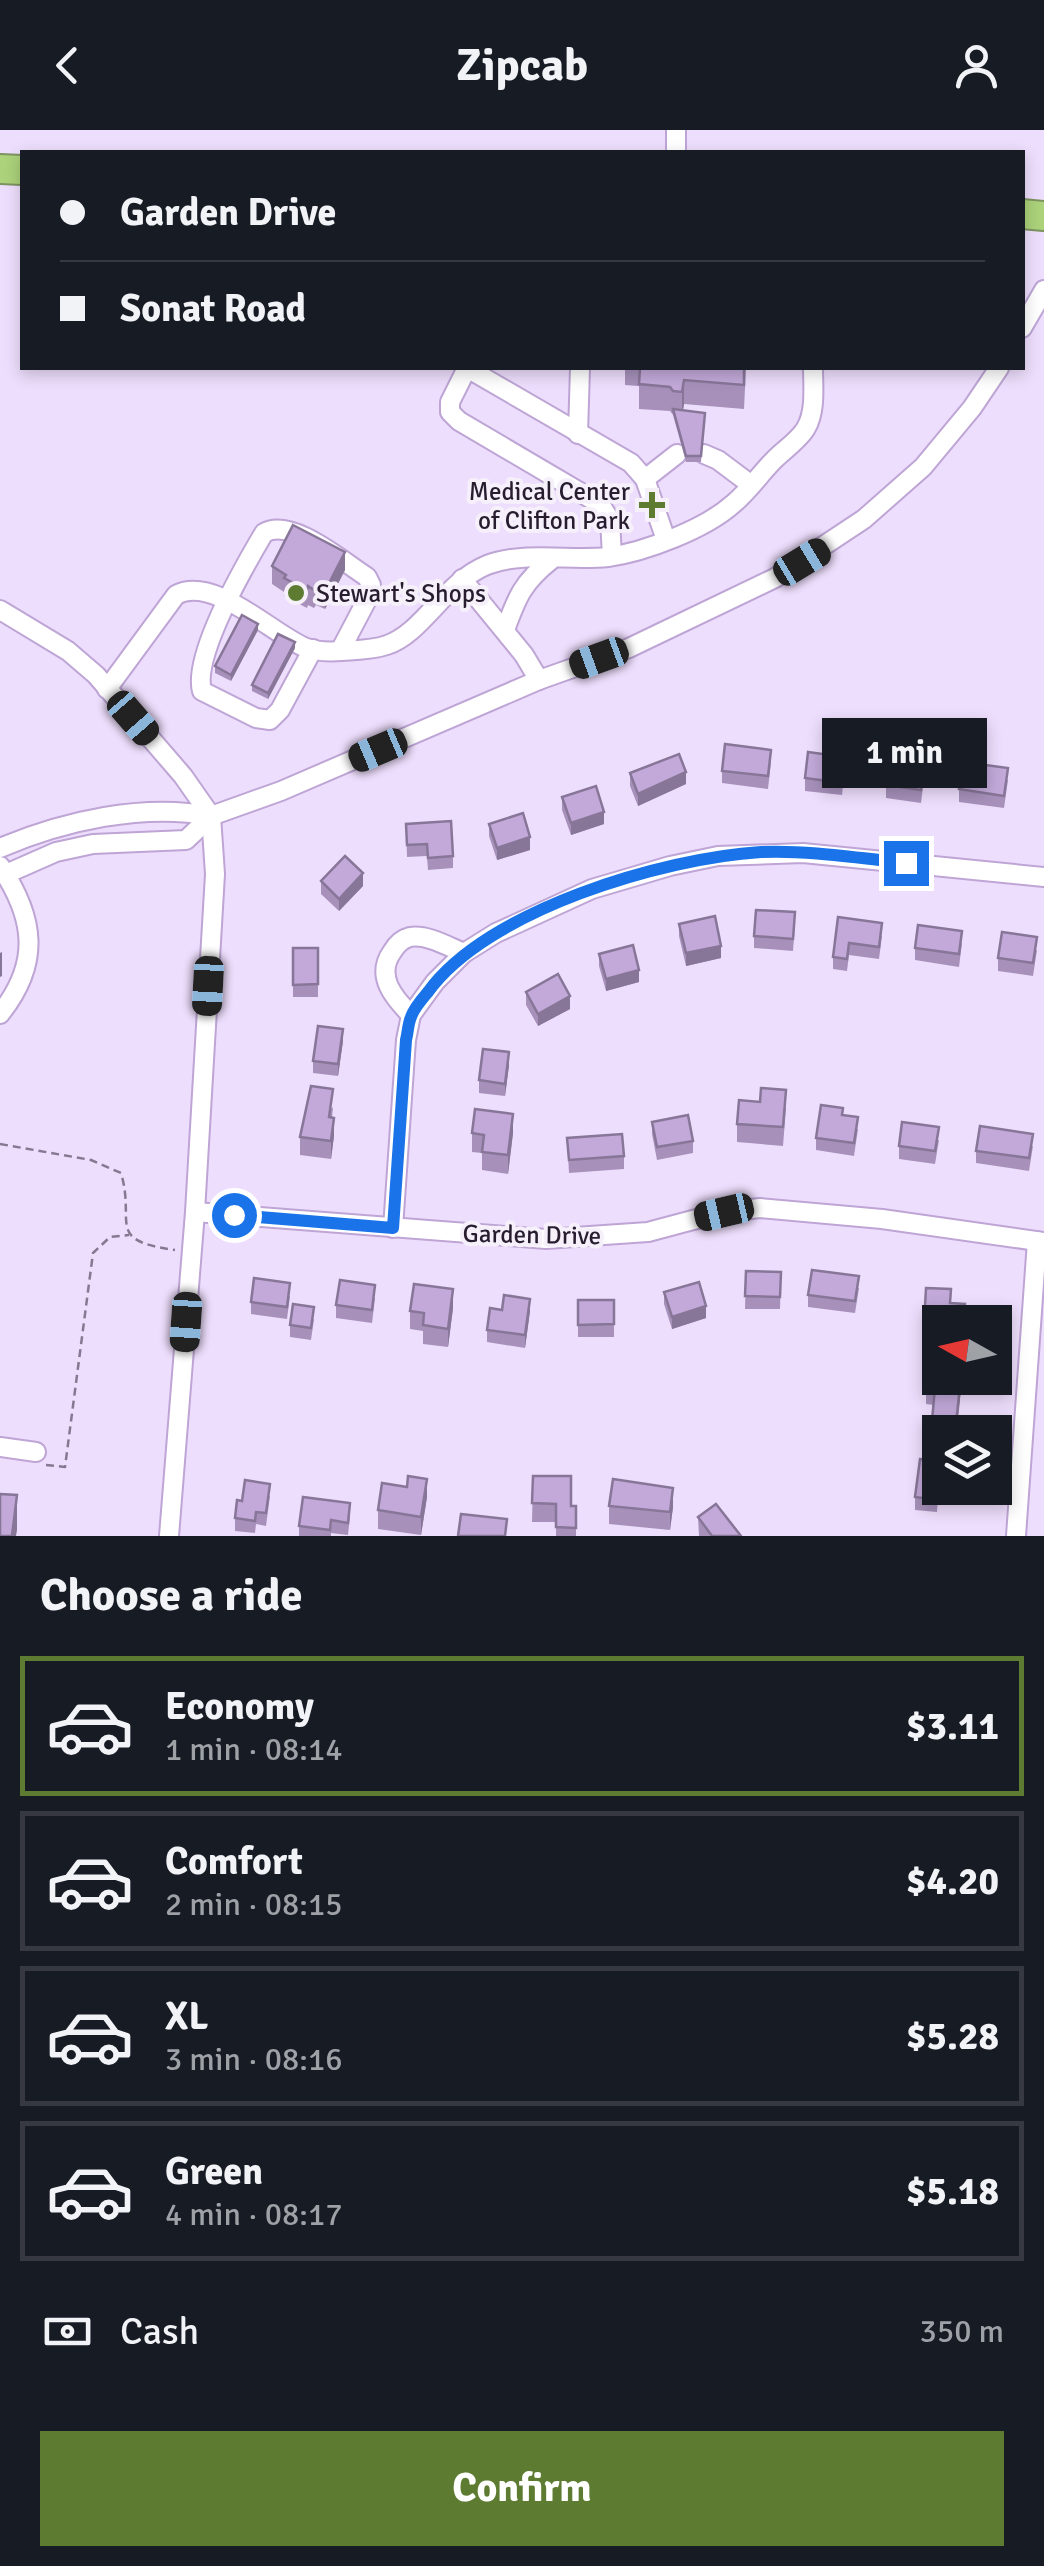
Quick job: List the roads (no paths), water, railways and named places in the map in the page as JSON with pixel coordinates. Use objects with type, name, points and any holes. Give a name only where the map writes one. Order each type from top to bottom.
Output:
[{"type":"street","points":[[1025,323],[1044,290]]},
{"type":"street","points":[[466,370],[450,402],[450,412],[600,504],[610,520],[612,556]]},
{"type":"street","points":[[470,370],[631,463],[645,479],[666,540]]},
{"type":"street","points":[[578,434],[579,370]]},
{"type":"street","points":[[108,689],[176,595],[188,588],[206,590],[312,649],[340,651],[388,645],[404,635],[462,579],[489,564],[525,558],[612,556],[666,540],[716,517],[736,502],[806,428],[812,411],[813,370]]},
{"type":"street","points":[[0,1014],[22,980],[30,951],[26,915],[3,870],[93,844],[186,840],[211,816],[281,791],[539,680],[629,648],[775,578],[864,519],[923,466],[972,408],[997,370]]},
{"type":"street","points":[[645,479],[677,454]]},
{"type":"street","points":[[704,454],[750,484]]},
{"type":"street","points":[[312,649],[280,710],[270,720],[256,718],[202,691],[200,682],[225,600],[264,532],[283,527],[367,577],[370,594],[340,651]]},
{"type":"street","points":[[505,630],[529,576],[551,560]]},
{"type":"street","points":[[462,579],[505,630],[539,680]]},
{"type":"street","points":[[0,610],[68,651],[108,689],[183,776],[211,816],[215,874],[195,1212],[169,1536]]},
{"type":"street","points":[[0,848],[46,831],[127,815],[177,810],[211,816]]},
{"type":"street","points":[[393,1228],[411,1015],[435,982],[464,953],[496,933],[592,889],[718,856],[803,853],[1044,877]]},
{"type":"street","points":[[411,1015],[394,999],[386,982],[385,968],[396,946],[412,937],[424,938],[464,953]]},
{"type":"street","name":"Garden Drive","points":[[195,1212],[582,1239],[648,1232],[724,1212],[760,1208],[882,1219],[1040,1241]]},
{"type":"street","points":[[1016,1536],[1040,1241]]},
{"type":"street","points":[[0,1447],[36,1458]]},
{"type":"place","name":"Medical Center of Clifton Park","points":[[652,505]]},
{"type":"place","name":"Stewart's Shops","points":[[296,593]]}]
